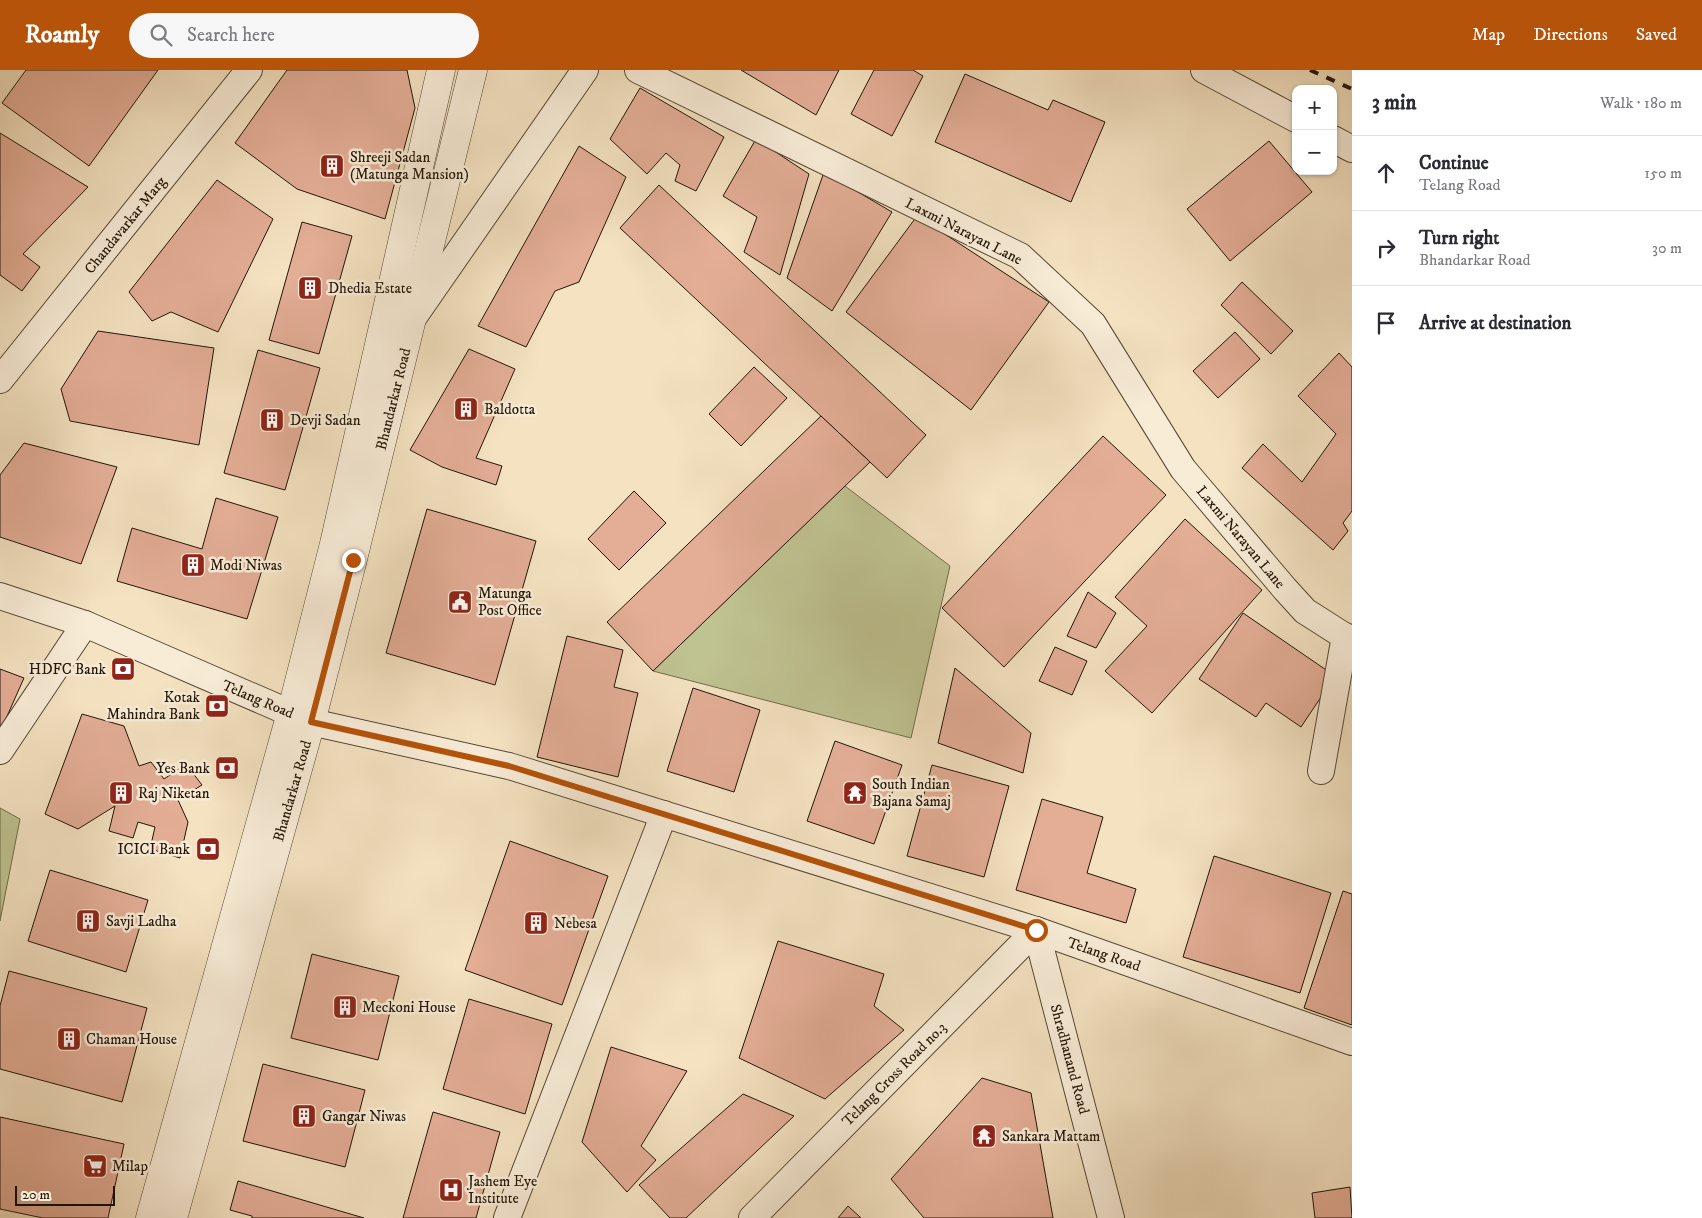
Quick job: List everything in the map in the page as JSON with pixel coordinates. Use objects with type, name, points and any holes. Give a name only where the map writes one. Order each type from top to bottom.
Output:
[{"type":"street","name":"Chandavarkar Marg","points":[[0,380],[249,70]]},
{"type":"street","name":"Bhandarkar Road","points":[[173,1218],[301,717],[334,544],[441,70]]},
{"type":"street","name":"Bhandarkar Road","points":[[150,1218],[301,717],[413,318],[473,70]]},
{"type":"street","points":[[413,318],[585,70]]},
{"type":"street","name":"Laxmi Narayan Lane","points":[[638,70],[1020,256],[1093,324],[1183,470],[1285,589],[1305,611],[1348,638]]},
{"type":"street","points":[[1204,70],[1292,117]]},
{"type":"street","points":[[1337,141],[1352,149]]},
{"type":"street","name":"Telang Road","points":[[0,596],[86,624],[301,717],[509,766],[1036,930],[1352,1042]]},
{"type":"street","points":[[0,751],[86,624]]},
{"type":"street","points":[[1321,771],[1348,638]]},
{"type":"street","points":[[507,1218],[664,814]]},
{"type":"street","name":"Telang Cross Road no.3","points":[[752,1218],[1036,930]]},
{"type":"street","name":"Shradhanand Road","points":[[1036,930],[1111,1218]]},
{"type":"green space","points":[[845,486],[950,566],[911,738],[653,671]]},
{"type":"green space","points":[[0,808],[20,819],[0,921]]},
{"type":"building","points":[[26,70],[158,70],[89,166],[2,103]]},
{"type":"building","name":"Shreeji Sadan (Matunga Mansion)","points":[[287,70],[407,70],[415,108],[385,219],[297,189],[235,143]]},
{"type":"building","points":[[741,70],[839,70],[816,115]]},
{"type":"building","points":[[874,70],[913,70],[923,76],[892,136],[851,114]]},
{"type":"building","points":[[965,74],[1048,110],[1053,100],[1105,122],[1071,202],[935,142]]},
{"type":"building","points":[[640,88],[724,137],[696,191],[675,181],[680,165],[666,153],[647,174],[610,139]]},
{"type":"building","points":[[0,133],[88,187],[23,254],[40,267],[22,291],[0,275]]},
{"type":"building","points":[[756,139],[809,174],[780,275],[744,252],[757,217],[723,196]]},
{"type":"building","points":[[1269,141],[1292,168],[1292,175],[1298,175],[1312,192],[1230,261],[1187,209]]},
{"type":"building","points":[[579,146],[626,177],[579,282],[555,291],[526,347],[478,326]]},
{"type":"building","points":[[824,172],[892,212],[832,311],[787,278]]},
{"type":"building","points":[[217,180],[273,219],[218,332],[171,312],[152,321],[129,292]]},
{"type":"building","points":[[659,185],[926,435],[887,478],[620,228]]},
{"type":"building","points":[[917,216],[1049,302],[971,410],[846,312]]},
{"type":"building","name":"Dhedia Estate","points":[[302,222],[352,236],[319,354],[269,340]]},
{"type":"building","points":[[1242,282],[1293,331],[1271,354],[1221,305]]},
{"type":"building","points":[[98,331],[214,348],[199,445],[70,421],[61,389]]},
{"type":"building","points":[[1235,332],[1260,359],[1218,398],[1193,371]]},
{"type":"building","name":"Baldotta","points":[[469,349],[515,369],[476,458],[502,466],[496,485],[442,467],[410,450]]},
{"type":"building","name":"Devji Sadan","points":[[258,350],[320,368],[285,490],[224,473]]},
{"type":"building","points":[[1339,353],[1352,367],[1352,511],[1343,523],[1348,531],[1333,550],[1242,468],[1263,444],[1302,482],[1336,434],[1298,396]]},
{"type":"building","points":[[754,367],[787,398],[741,446],[709,414]]},
{"type":"building","points":[[821,416],[870,462],[653,671],[607,622]]},
{"type":"building","points":[[1103,436],[1166,495],[1004,667],[942,608]]},
{"type":"building","points":[[24,443],[117,467],[81,564],[0,537],[0,475]]},
{"type":"building","points":[[634,491],[666,523],[619,570],[588,539]]},
{"type":"building","name":"Modi Niwas","points":[[216,498],[278,517],[247,619],[117,581],[132,528],[202,549]]},
{"type":"building","points":[[427,509],[536,541],[495,685],[386,653]]},
{"type":"building","points":[[1185,519],[1262,590],[1152,713],[1105,671],[1147,626],[1115,597]]},
{"type":"building","points":[[1088,592],[1116,613],[1096,648],[1067,636]]},
{"type":"building","points":[[1243,613],[1335,676],[1301,727],[1266,703],[1256,717],[1199,679]]},
{"type":"building","points":[[567,636],[623,650],[614,687],[638,693],[618,777],[537,757]]},
{"type":"building","points":[[1055,647],[1087,661],[1072,695],[1039,681]]},
{"type":"building","points":[[955,668],[1031,733],[1023,773],[938,743]]},
{"type":"building","points":[[0,669],[24,678],[0,732]]},
{"type":"building","points":[[693,688],[760,710],[734,792],[667,771]]},
{"type":"building","name":"Raj Niketan","points":[[82,714],[124,726],[139,766],[151,762],[164,779],[186,764],[202,785],[178,800],[188,822],[180,858],[150,849],[155,827],[138,822],[133,838],[109,831],[115,806],[78,829],[45,814]]},
{"type":"building","name":"South Indian Bajana Samaj","points":[[835,741],[902,765],[874,844],[807,821]]},
{"type":"building","points":[[932,765],[1009,786],[984,877],[907,856]]},
{"type":"building","points":[[1042,799],[1103,817],[1087,873],[1136,889],[1126,923],[1016,890]]},
{"type":"building","name":"Nebesa","points":[[510,841],[608,876],[562,1005],[465,970]]},
{"type":"building","points":[[1214,856],[1331,893],[1300,993],[1183,957]]},
{"type":"building","name":"Savji Ladha","points":[[50,870],[148,900],[126,972],[28,941]]},
{"type":"building","points":[[1343,891],[1352,894],[1352,1025],[1304,1008]]},
{"type":"building","points":[[778,941],[884,974],[874,1006],[904,1030],[825,1099],[739,1058]]},
{"type":"building","name":"Meckoni House","points":[[312,954],[399,976],[378,1060],[291,1038]]},
{"type":"building","name":"Chaman House","points":[[9,971],[147,1008],[122,1102],[0,1069],[0,1006]]},
{"type":"building","points":[[469,999],[552,1024],[525,1114],[443,1089]]},
{"type":"building","points":[[611,1047],[687,1071],[641,1146],[656,1160],[627,1192],[582,1142]]},
{"type":"building","name":"Gangar Niwas","points":[[263,1064],[365,1090],[345,1167],[243,1141]]},
{"type":"building","name":"Sankara Mattam","points":[[982,1078],[1031,1093],[1053,1218],[924,1218],[891,1179]]},
{"type":"building","points":[[743,1094],[794,1116],[686,1218],[670,1218],[639,1185]]},
{"type":"building","points":[[433,1112],[500,1132],[476,1218],[403,1218]]},
{"type":"building","points":[[0,1117],[124,1144],[108,1218],[43,1218],[0,1209]]},
{"type":"building","points":[[238,1181],[364,1218],[252,1218],[252,1216],[230,1210]]},
{"type":"building","points":[[1350,1187],[1352,1218],[1315,1218],[1312,1193]]},
{"type":"building","points":[[848,1206],[861,1218],[838,1218]]},
{"type":"railway","points":[[1310,70],[1352,89]]},
{"type":"place","name":"Shreeji Sadan (Matunga Mansion)","points":[[332,166]]},
{"type":"place","name":"Dhedia Estate","points":[[310,288]]},
{"type":"place","name":"Baldotta","points":[[466,409]]},
{"type":"place","name":"Devji Sadan","points":[[272,420]]},
{"type":"place","name":"Modi Niwas","points":[[193,565]]},
{"type":"place","name":"Matunga Post Office","points":[[460,602]]},
{"type":"place","name":"HDFC Bank","points":[[123,669]]},
{"type":"place","name":"Kotak Mahindra Bank","points":[[217,706]]},
{"type":"place","name":"Yes Bank","points":[[227,768]]},
{"type":"place","name":"Raj Niketan","points":[[121,793]]},
{"type":"place","name":"South Indian Bajana Samaj","points":[[855,793]]},
{"type":"place","name":"ICICI Bank","points":[[208,849]]},
{"type":"place","name":"Savji Ladha","points":[[88,921]]},
{"type":"place","name":"Nebesa","points":[[536,923]]},
{"type":"place","name":"Meckoni House","points":[[345,1007]]},
{"type":"place","name":"Chaman House","points":[[69,1039]]},
{"type":"place","name":"Gangar Niwas","points":[[304,1116]]},
{"type":"place","name":"Sankara Mattam","points":[[984,1136]]},
{"type":"place","name":"Milap","points":[[95,1166]]},
{"type":"place","name":"Jashem Eye Institute","points":[[451,1190]]},
{"type":"route","points":[[353,560],[311,722],[509,766],[1036,930]]}]
